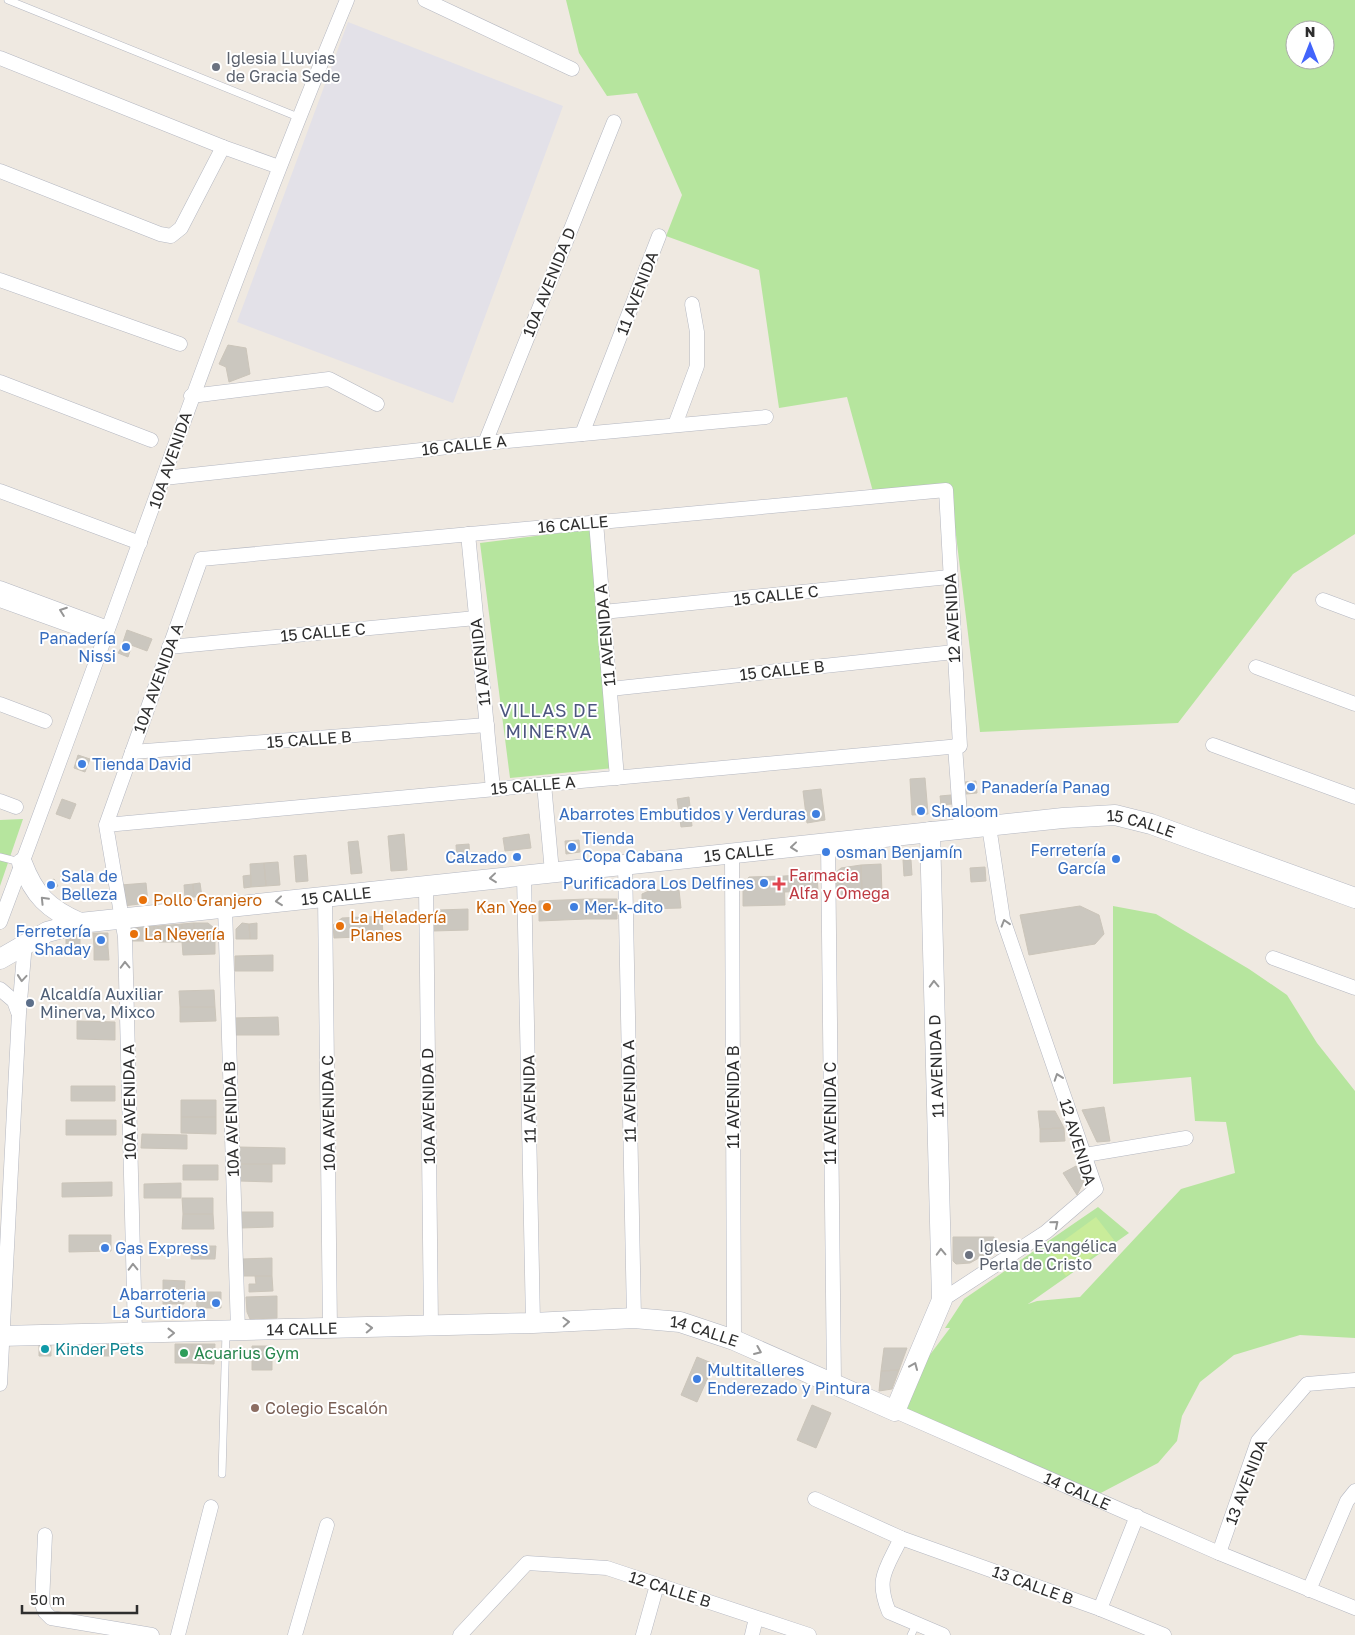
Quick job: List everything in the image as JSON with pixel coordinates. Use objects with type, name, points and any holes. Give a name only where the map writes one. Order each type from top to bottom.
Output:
[{"type":"street","name":"10A AVENIDA","points":[[0,922],[164,478],[192,396],[298,117],[347,0]]},
{"type":"street","points":[[425,0],[572,69]]},
{"type":"street","points":[[0,58],[223,147],[279,167]]},
{"type":"street","name":"10A AVENIDA D","points":[[485,443],[614,122]]},
{"type":"street","points":[[0,171],[160,234],[171,236],[181,228],[223,147]]},
{"type":"street","name":"11 AVENIDA","points":[[582,434],[659,236]]},
{"type":"street","points":[[0,280],[180,344]]},
{"type":"street","points":[[675,425],[697,366],[697,332],[692,304]]},
{"type":"street","points":[[192,396],[328,379],[377,404]]},
{"type":"street","points":[[0,382],[151,440]]},
{"type":"street","name":"16 CALLE A","points":[[164,478],[485,443],[766,416]]},
{"type":"street","name":"16 CALLE","points":[[201,559],[946,490]]},
{"type":"street","name":"12 AVENIDA","points":[[946,490],[961,829]]},
{"type":"street","points":[[0,491],[140,543]]},
{"type":"street","name":"11 AVENIDA A","points":[[596,522],[617,778]]},
{"type":"street","name":"11 AVENIDA","points":[[468,534],[493,789]]},
{"type":"street","name":"10A AVENIDA A","points":[[135,1333],[125,937],[106,825],[201,559]]},
{"type":"street","name":"15 CALLE C","points":[[604,612],[949,577]]},
{"type":"street","points":[[0,588],[107,633]]},
{"type":"street","points":[[0,600],[107,633]]},
{"type":"street","points":[[1323,600],[1355,612]]},
{"type":"street","name":"15 CALLE C","points":[[169,647],[476,618]]},
{"type":"street","name":"15 CALLE B","points":[[610,689],[954,652]]},
{"type":"street","points":[[1256,667],[1355,704]]},
{"type":"street","points":[[0,704],[46,720]]},
{"type":"street","name":"15 CALLE B","points":[[132,752],[487,725]]},
{"type":"street","points":[[1213,745],[1355,797]]},
{"type":"street","name":"15 CALLE A","points":[[106,825],[958,746]]},
{"type":"street","points":[[544,784],[552,872]]},
{"type":"street","points":[[0,801],[16,806]]},
{"type":"street","name":"15 CALLE","points":[[0,959],[47,932],[80,922],[930,832],[1114,816],[1151,824],[1355,898]]},
{"type":"street","name":"12 AVENIDA","points":[[942,1300],[1046,1232],[1096,1190],[1003,919],[989,826]]},
{"type":"street","name":"11 AVENIDA D","points":[[930,832],[942,1300]]},
{"type":"street","name":"11 AVENIDA C","points":[[828,843],[834,1383]]},
{"type":"street","name":"11 AVENIDA B","points":[[732,853],[734,1340]]},
{"type":"street","points":[[22,863],[30,883],[43,900],[60,914],[80,922]]},
{"type":"street","name":"11 AVENIDA A","points":[[626,864],[634,1318]]},
{"type":"street","name":"11 AVENIDA","points":[[524,875],[533,1324]]},
{"type":"street","name":"10A AVENIDA D","points":[[426,886],[431,1326]]},
{"type":"street","name":"10A AVENIDA C","points":[[325,896],[330,1329]]},
{"type":"street","name":"10A AVENIDA B","points":[[224,907],[232,1331]]},
{"type":"street","points":[[0,1384],[18,1013],[25,943]]},
{"type":"street","points":[[1273,958],[1355,988]]},
{"type":"street","points":[[0,989],[14,1001],[18,1013]]},
{"type":"street","points":[[1085,1156],[1186,1138]]},
{"type":"street","points":[[895,1411],[942,1300]]},
{"type":"street","name":"14 CALLE","points":[[1,1336],[533,1324],[634,1318],[680,1322],[734,1340],[1219,1553],[1355,1608]]},
{"type":"street","name":"13 AVENIDA","points":[[1219,1553],[1258,1442],[1307,1384],[1355,1380]]},
{"type":"street","points":[[1309,1590],[1347,1501],[1355,1491]]},
{"type":"street","name":"13 CALLE B","points":[[815,1499],[901,1538],[1100,1609],[1164,1635]]},
{"type":"street","points":[[178,1635],[211,1507]]},
{"type":"street","points":[[1100,1609],[1137,1516]]},
{"type":"street","points":[[295,1635],[327,1525]]},
{"type":"street","points":[[45,1535],[42,1604],[45,1612],[51,1618],[81,1628],[152,1635]]},
{"type":"street","points":[[901,1538],[881,1580],[882,1594],[889,1612],[914,1630],[943,1635]]},
{"type":"street","name":"12 CALLE B","points":[[460,1635],[527,1563],[607,1568],[809,1635]]},
{"type":"street","points":[[643,1635],[657,1585]]},
{"type":"street","points":[[752,1635],[756,1618]]},
{"type":"lane","points":[[8,0],[298,117]]},
{"type":"lane","points":[[0,857],[22,863]]},
{"type":"lane","points":[[222,1474],[232,1331]]},
{"type":"shaded area","points":[[348,22],[563,106],[453,403],[237,322]]},
{"type":"green space","points":[[566,0],[1355,0],[1355,534],[1293,574],[1178,723],[980,732],[950,486],[875,499],[847,397],[779,408],[759,270],[666,236],[682,195],[637,93],[607,96],[579,53]]},
{"type":"green space","points":[[591,529],[614,768],[510,778],[480,543]]},
{"type":"green space","points":[[23,819],[0,886],[0,820]]},
{"type":"green space","points":[[1113,906],[1156,914],[1249,969],[1287,995],[1317,1043],[1355,1091],[1355,1338],[1300,1335],[1234,1355],[1200,1382],[1182,1416],[1177,1441],[1158,1463],[1095,1496],[907,1410],[905,1388],[950,1328],[945,1328],[964,1299],[1098,1207],[1129,1233],[1028,1304],[1037,1301],[1080,1297],[1181,1189],[1235,1173],[1226,1122],[1195,1121],[1191,1077],[1113,1084]]},
{"type":"green space","points":[[1096,1217],[1114,1240],[1066,1276],[1048,1252]]},
{"type":"building","points":[[228,345],[246,348],[250,374],[229,382],[226,367],[219,364]]},
{"type":"building","points":[[127,630],[152,639],[147,651],[123,642]]},
{"type":"building","name":"Panadería Nissi","points":[[123,642],[132,645],[130,651],[121,648]]},
{"type":"building","points":[[121,648],[130,651],[128,657],[118,653]]},
{"type":"building","name":"Tienda David","points":[[78,755],[90,759],[85,772],[74,768]]},
{"type":"building","points":[[925,778],[928,814],[912,815],[910,779]]},
{"type":"building","name":"Panadería Panag","points":[[976,781],[977,793],[966,794],[965,782]]},
{"type":"building","points":[[821,789],[825,820],[807,823],[803,791]]},
{"type":"building","points":[[951,795],[952,804],[941,805],[940,796]]},
{"type":"building","points":[[689,797],[692,826],[681,827],[677,799]]},
{"type":"building","points":[[62,799],[76,804],[70,819],[56,814]]},
{"type":"building","points":[[404,834],[407,870],[391,871],[388,836]]},
{"type":"building","points":[[529,834],[531,848],[505,851],[503,838]]},
{"type":"building","name":"Tienda Copa Cabana","points":[[579,840],[580,852],[566,854],[565,841]]},
{"type":"building","points":[[358,841],[362,873],[351,874],[348,842]]},
{"type":"building","points":[[469,844],[470,859],[457,860],[456,845]]},
{"type":"building","points":[[306,855],[308,881],[296,882],[294,856]]},
{"type":"building","points":[[903,860],[911,860],[912,875],[904,876]]},
{"type":"building","points":[[278,862],[280,885],[266,886],[264,863]]},
{"type":"building","points":[[264,863],[266,886],[251,887],[250,864]]},
{"type":"building","points":[[881,864],[882,894],[862,895],[861,865]]},
{"type":"building","points":[[861,865],[862,895],[834,897],[833,877],[835,873],[841,868]]},
{"type":"building","points":[[985,867],[986,881],[971,882],[970,868]]},
{"type":"building","points":[[817,874],[818,891],[784,892],[784,876]]},
{"type":"building","points":[[251,875],[251,887],[244,888],[243,876]]},
{"type":"building","points":[[784,876],[785,905],[743,906],[743,883],[749,877]]},
{"type":"building","name":"Sala de Belleza","points":[[54,879],[58,886],[49,891],[45,884]]},
{"type":"building","points":[[146,883],[148,903],[123,906],[121,885]]},
{"type":"building","points":[[200,883],[202,897],[194,897],[193,884]]},
{"type":"building","points":[[193,884],[194,897],[185,898],[184,885]]},
{"type":"building","points":[[651,890],[679,890],[681,908],[642,909],[642,894]]},
{"type":"building","points":[[586,899],[617,899],[617,919],[586,919]]},
{"type":"building","points":[[586,899],[586,919],[539,921],[539,901]]},
{"type":"building","points":[[1080,906],[1099,915],[1104,934],[1095,944],[1029,955],[1020,915]]},
{"type":"building","points":[[468,909],[468,930],[432,931],[433,912]]},
{"type":"building","points":[[382,916],[383,936],[334,938],[333,925],[342,918]]},
{"type":"building","points":[[194,923],[208,923],[214,928],[215,941],[194,942]]},
{"type":"building","points":[[194,923],[194,942],[182,942],[182,924]]},
{"type":"building","points":[[242,923],[249,924],[250,939],[236,939],[236,929]]},
{"type":"building","points":[[257,923],[257,939],[250,939],[249,924]]},
{"type":"building","points":[[182,924],[182,942],[159,942],[158,926]]},
{"type":"building","points":[[144,926],[144,941],[138,941],[138,927]]},
{"type":"building","points":[[144,926],[150,926],[150,941],[144,941]]},
{"type":"building","points":[[150,926],[154,926],[155,941],[150,941]]},
{"type":"building","points":[[154,926],[158,926],[159,940],[155,941]]},
{"type":"building","name":"La Nevería","points":[[131,927],[138,927],[138,941],[131,941]]},
{"type":"building","name":"Ferretería Shaday","points":[[93,933],[108,933],[108,947],[94,947]]},
{"type":"building","points":[[66,935],[73,935],[73,948],[66,948]]},
{"type":"building","points":[[73,935],[80,935],[80,948],[73,948]]},
{"type":"building","points":[[215,941],[215,954],[183,955],[182,942]]},
{"type":"building","points":[[94,947],[108,947],[109,960],[94,960]]},
{"type":"building","points":[[273,955],[273,971],[235,971],[235,956]]},
{"type":"building","points":[[214,990],[215,1007],[180,1007],[179,991]]},
{"type":"building","points":[[180,1007],[215,1007],[216,1021],[180,1022]]},
{"type":"building","points":[[278,1017],[279,1035],[232,1035],[232,1018]]},
{"type":"building","points":[[77,1021],[115,1022],[115,1040],[77,1039]]},
{"type":"building","points":[[71,1086],[115,1086],[115,1101],[71,1101]]},
{"type":"building","points":[[181,1100],[216,1100],[216,1117],[181,1117]]},
{"type":"building","points":[[1104,1107],[1110,1141],[1097,1142],[1082,1110]]},
{"type":"building","points":[[1038,1111],[1055,1111],[1064,1128],[1040,1129]]},
{"type":"building","points":[[181,1117],[216,1117],[216,1134],[181,1133]]},
{"type":"building","points":[[66,1120],[116,1120],[116,1135],[66,1135]]},
{"type":"building","points":[[1064,1128],[1065,1141],[1040,1142],[1040,1129]]},
{"type":"building","points":[[142,1134],[187,1135],[187,1149],[141,1148]]},
{"type":"building","points":[[239,1147],[285,1148],[285,1164],[239,1164]]},
{"type":"building","points":[[239,1164],[272,1164],[272,1182],[239,1181]]},
{"type":"building","points":[[183,1165],[218,1165],[218,1180],[183,1180]]},
{"type":"building","points":[[1076,1166],[1084,1181],[1077,1195],[1063,1173]]},
{"type":"building","points":[[112,1182],[112,1196],[62,1197],[62,1183]]},
{"type":"building","points":[[181,1183],[181,1198],[144,1198],[144,1184]]},
{"type":"building","points":[[182,1198],[213,1198],[213,1214],[183,1214]]},
{"type":"building","points":[[240,1212],[273,1212],[273,1227],[241,1228]]},
{"type":"building","points":[[183,1214],[213,1214],[214,1229],[182,1229]]},
{"type":"building","points":[[69,1235],[111,1235],[111,1251],[69,1252]]},
{"type":"building","name":"Iglesia Evangélica Perla de Cristo","points":[[953,1237],[994,1237],[995,1249],[970,1263],[956,1264],[953,1261]]},
{"type":"building","points":[[192,1246],[216,1246],[215,1259],[191,1259]]},
{"type":"building","points":[[272,1258],[272,1276],[243,1276],[242,1259]]},
{"type":"building","points":[[255,1276],[272,1276],[273,1291],[249,1292],[249,1284],[256,1284]]},
{"type":"building","points":[[163,1280],[185,1281],[184,1293],[163,1292]]},
{"type":"building","points":[[163,1292],[184,1293],[184,1304],[163,1304]]},
{"type":"building","points":[[196,1292],[221,1292],[221,1308],[197,1308]]},
{"type":"building","points":[[277,1296],[277,1318],[250,1319],[247,1312],[246,1297]]},
{"type":"building","name":"Kinder Pets","points":[[39,1342],[51,1342],[51,1356],[39,1356]]},
{"type":"building","points":[[103,1343],[112,1343],[111,1356],[103,1356]]},
{"type":"building","name":"Acuarius Gym","points":[[175,1344],[192,1344],[192,1363],[175,1363]]},
{"type":"building","points":[[192,1344],[215,1344],[214,1364],[192,1363]]},
{"type":"building","points":[[252,1346],[272,1346],[272,1370],[252,1370]]},
{"type":"building","points":[[884,1348],[907,1348],[899,1370],[881,1371]]},
{"type":"building","name":"Multitalleres Enderezado y Pintura","points":[[697,1357],[714,1364],[697,1402],[681,1395]]},
{"type":"building","points":[[899,1370],[892,1389],[879,1391],[881,1371]]},
{"type":"building","points":[[812,1405],[831,1413],[816,1448],[797,1440]]},
{"type":"place","name":"Iglesia Lluvias de Gracia Sede","points":[[216,67]]},
{"type":"place","name":"Panadería Nissi","points":[[126,647]]},
{"type":"place","name":"Tienda David","points":[[82,764]]},
{"type":"place","name":"Panadería Panag","points":[[971,787]]},
{"type":"place","name":"Shaloom","points":[[921,811]]},
{"type":"place","name":"Abarrotes Embutidos y Verduras","points":[[816,814]]},
{"type":"place","name":"Tienda Copa Cabana","points":[[572,847]]},
{"type":"place","name":"osman Benjamín","points":[[826,852]]},
{"type":"place","name":"Calzado","points":[[517,857]]},
{"type":"place","name":"Ferretería García","points":[[1116,859]]},
{"type":"place","name":"Purificadora Los Delfines","points":[[764,883]]},
{"type":"place","name":"Farmacia Alfa y Omega","points":[[779,884]]},
{"type":"place","name":"Sala de Belleza","points":[[51,885]]},
{"type":"place","name":"Pollo Granjero","points":[[143,900]]},
{"type":"place","name":"Kan Yee","points":[[547,907]]},
{"type":"place","name":"Mer-k-dito","points":[[574,907]]},
{"type":"place","name":"La Heladería Planes","points":[[340,926]]},
{"type":"place","name":"La Nevería","points":[[134,934]]},
{"type":"place","name":"Ferretería Shaday","points":[[101,940]]},
{"type":"place","name":"Alcaldía Auxiliar Minerva, Mixco","points":[[30,1003]]},
{"type":"place","name":"Gas Express","points":[[105,1248]]},
{"type":"place","name":"Iglesia Evangélica Perla de Cristo","points":[[969,1255]]},
{"type":"place","name":"Abarroteria La Surtidora","points":[[216,1303]]},
{"type":"place","name":"Kinder Pets","points":[[45,1349]]},
{"type":"place","name":"Acuarius Gym","points":[[184,1353]]},
{"type":"place","name":"Multitalleres Enderezado y Pintura","points":[[697,1379]]},
{"type":"place","name":"Colegio Escalón","points":[[255,1408]]},
{"type":"district","name":"VILLAS DE MINERVA","points":[[549,721]]}]
